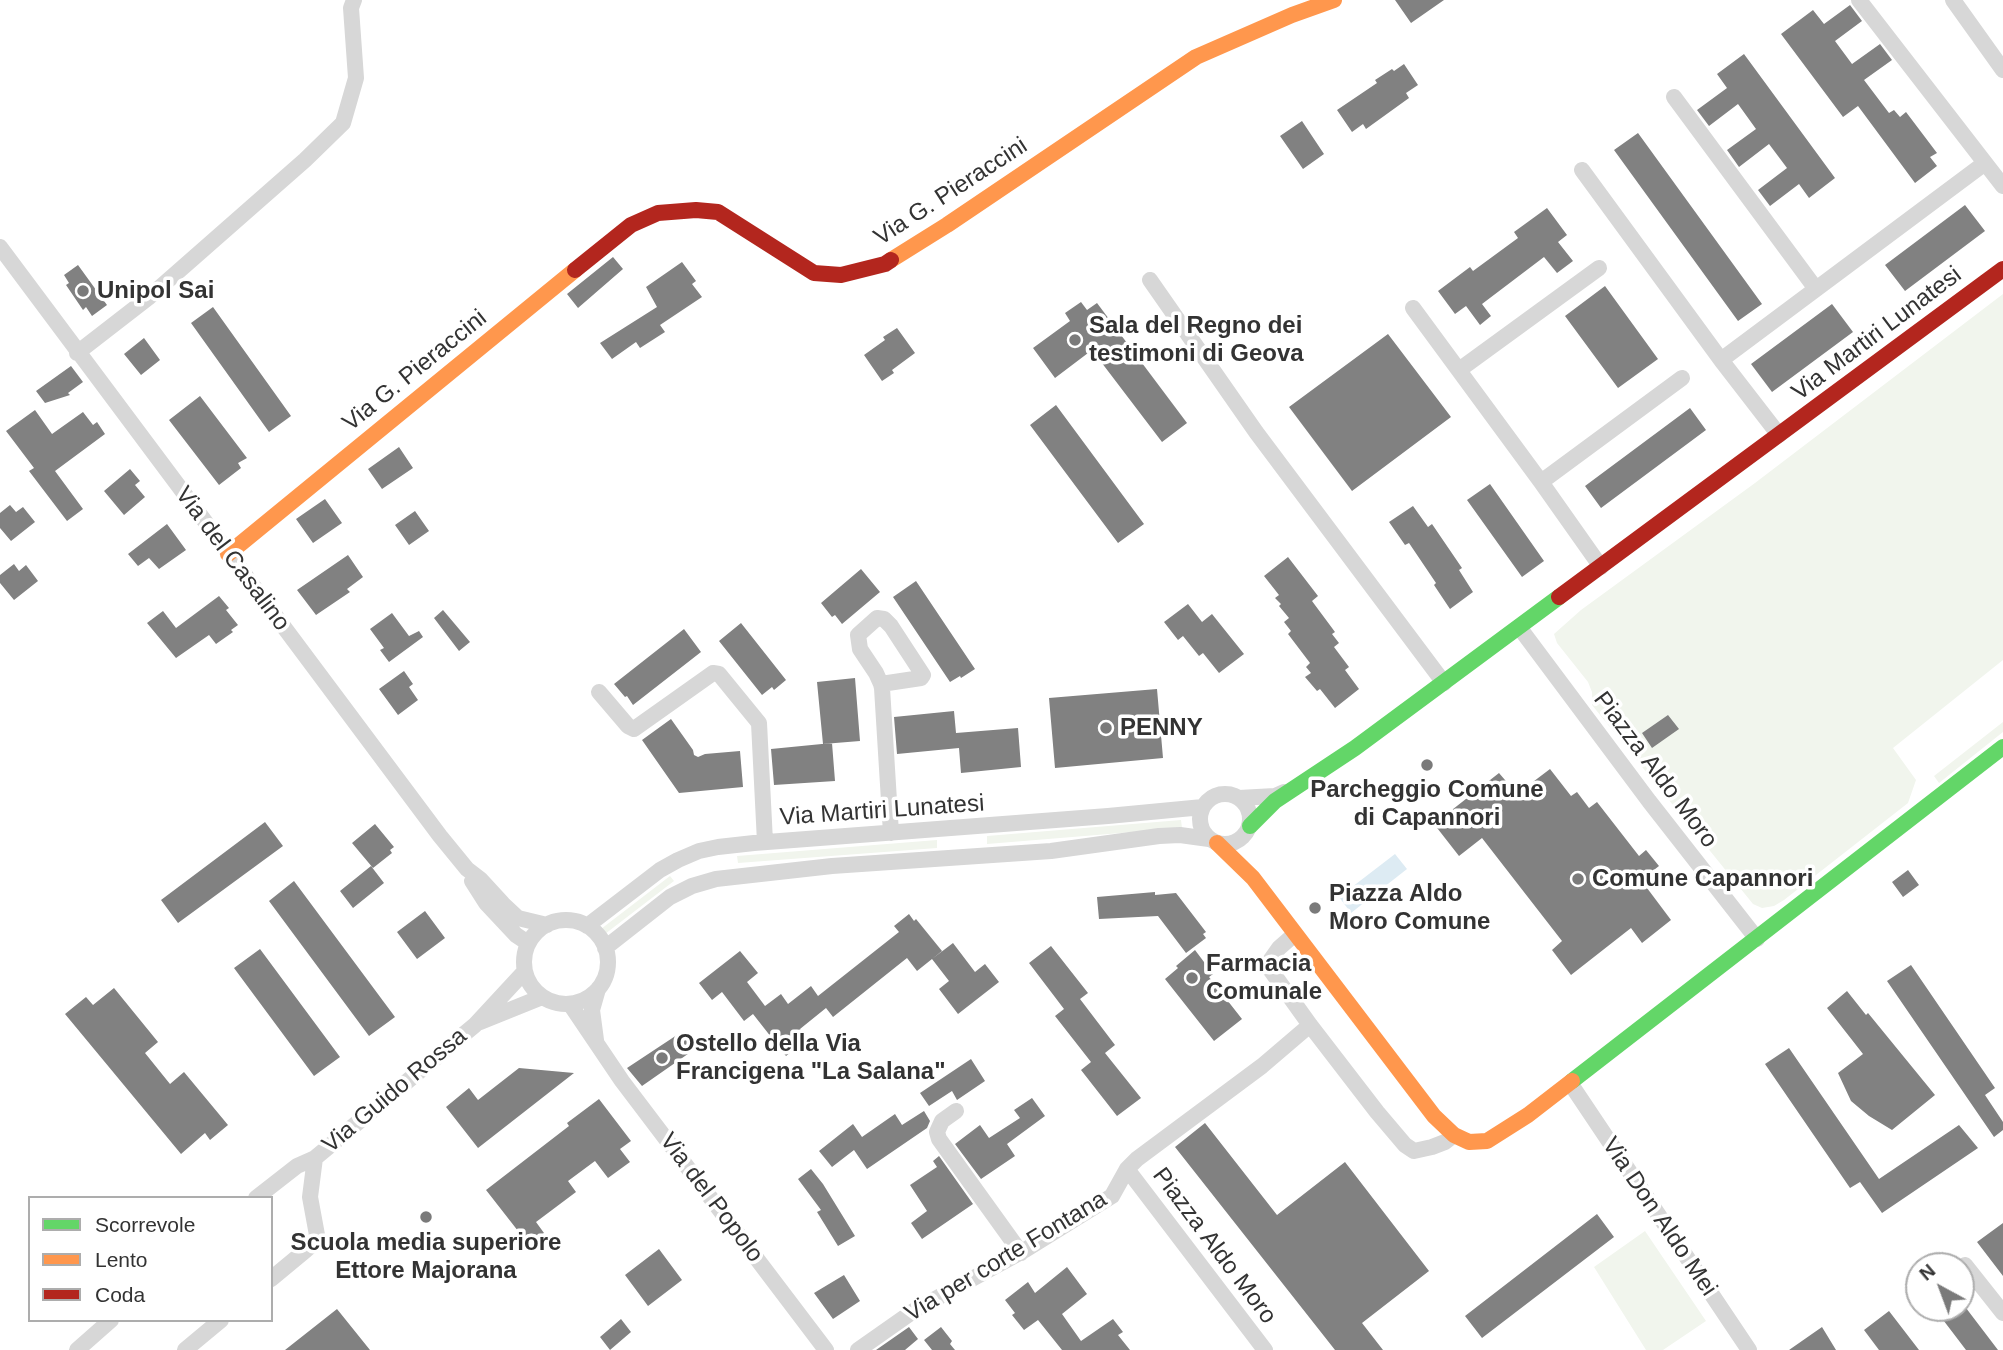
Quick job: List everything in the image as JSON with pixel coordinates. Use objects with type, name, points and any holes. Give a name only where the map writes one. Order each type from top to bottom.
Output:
[{"type":"street","points":[[77,353],[148,298],[305,160],[343,122],[356,78],[351,8],[354,0]]},
{"type":"street","name":"Via G. Pieraccini","points":[[228,554],[632,225],[658,213],[696,210],[718,212],[814,273],[841,275],[885,264],[1196,57],[1292,15],[1334,0]]},
{"type":"street","points":[[1859,0],[2003,186]]},
{"type":"street","points":[[1953,0],[2003,70]]},
{"type":"street","points":[[1674,97],[1816,289]]},
{"type":"street","points":[[1721,360],[1985,163]]},
{"type":"street","points":[[1581,170],[1779,435]]},
{"type":"street","name":"Via del Casalino","points":[[0,247],[467,869],[518,918],[547,925]]},
{"type":"street","points":[[1459,370],[1599,268]]},
{"type":"street","name":"Via Martiri Lunatesi","points":[[606,948],[670,897],[692,886],[716,879],[832,866],[1051,850],[1159,836],[1180,835],[1234,843],[1264,810],[1444,683],[2003,269]]},
{"type":"street","points":[[1150,280],[1264,443],[1444,683]]},
{"type":"street","points":[[1413,308],[1601,567]]},
{"type":"street","points":[[1541,482],[1682,378]]},
{"type":"street","points":[[881,684],[921,678],[923,675],[891,626],[877,618],[858,635],[860,649],[881,684],[891,833]]},
{"type":"street","name":"Piazza Aldo Moro","points":[[1519,627],[1665,823],[1757,939]]},
{"type":"street","points":[[599,692],[628,726],[634,729],[713,673],[719,674],[759,723],[765,842]]},
{"type":"street","points":[[1203,807],[1200,824],[1203,832],[1253,878],[1433,1116],[1454,1135],[1469,1142],[1486,1141],[1518,1123],[2003,747]]},
{"type":"street","name":"Via Martiri Lunatesi","points":[[587,926],[669,865],[699,851],[765,842],[1203,807],[1208,800],[1224,794],[1239,798],[1275,796],[1293,789]]},
{"type":"street","points":[[1239,798],[1249,810],[1247,862],[1253,878]]},
{"type":"street","points":[[711,849],[716,879]]},
{"type":"street","name":"Via del Casalino","points":[[467,869],[474,886],[486,903],[516,935],[528,943]]},
{"type":"street","points":[[567,920],[587,926],[595,932],[606,948],[607,969],[598,989],[570,1004],[542,997],[534,990],[525,971],[528,943],[547,925],[567,920]]},
{"type":"street","points":[[1296,934],[1279,948],[1267,965],[1310,1026],[1405,1145],[1414,1152],[1433,1147],[1454,1135]]},
{"type":"street","name":"Via Guido Rossa","points":[[259,1196],[297,1166],[315,1158],[475,1025],[525,971]]},
{"type":"street","name":"Via del Popolo","points":[[597,1045],[592,1010],[598,989]]},
{"type":"street","name":"Via Guido Rossa","points":[[475,1025],[542,997]]},
{"type":"street","name":"Via del Popolo","points":[[570,1004],[622,1081],[826,1350]]},
{"type":"street","name":"Via per corte Fontana","points":[[858,1350],[915,1310],[1021,1252],[1112,1196],[1127,1169],[1137,1159],[1262,1066],[1310,1026]]},
{"type":"street","name":"Via Don Aldo Mei","points":[[1570,1083],[1749,1350]]},
{"type":"street","points":[[956,1111],[942,1121],[937,1132],[939,1139],[1021,1252]]},
{"type":"street","name":"Via Guido Rossa","points":[[273,1277],[306,1250],[317,1235],[310,1197],[315,1158]]},
{"type":"street","name":"Piazza Aldo Moro","points":[[1127,1169],[1265,1350]]},
{"type":"street","points":[[1975,1278],[2003,1313]]},
{"type":"street","points":[[77,1350],[109,1322]]},
{"type":"street","points":[[185,1350],[219,1322]]},
{"type":"shaded area","points":[[2003,294],[2003,660],[1893,748],[1916,780],[1908,803],[1784,900],[1774,906],[1762,908],[1753,904],[1592,705],[1592,692],[1588,682],[1557,643],[1554,634],[1581,610],[1755,483]]},
{"type":"shaded area","points":[[2003,722],[2003,732],[1939,783],[1934,776]]},
{"type":"shaded area","points":[[1181,820],[1182,828],[987,844],[987,836]]},
{"type":"shaded area","points":[[937,840],[937,848],[738,863],[737,856]]},
{"type":"shaded area","points":[[1395,854],[1407,869],[1351,913],[1339,897]]},
{"type":"shaded area","points":[[670,876],[674,881],[605,934],[601,929]]},
{"type":"shaded area","points":[[1645,1231],[1706,1321],[1663,1350],[1646,1350],[1594,1267]]},
{"type":"building","points":[[1395,0],[1444,0],[1411,23]]},
{"type":"building","points":[[1850,5],[1862,21],[1835,41],[1852,64],[1880,44],[1892,60],[1864,80],[1889,113],[1894,110],[1900,117],[1906,112],[1937,153],[1930,157],[1937,166],[1915,183],[1858,106],[1843,117],[1781,34],[1813,10],[1824,24]]},
{"type":"building","points":[[1744,54],[1835,178],[1809,198],[1799,184],[1770,206],[1758,190],[1787,168],[1769,144],[1739,167],[1727,150],[1756,129],[1738,104],[1709,126],[1697,110],[1727,88],[1717,74]]},
{"type":"building","points":[[1404,64],[1418,85],[1406,93],[1409,98],[1366,129],[1363,124],[1352,132],[1337,110],[1377,83],[1375,80]]},
{"type":"building","points":[[1302,121],[1324,154],[1303,169],[1280,136]]},
{"type":"building","points":[[1638,133],[1762,304],[1738,321],[1614,150]]},
{"type":"building","points":[[1965,205],[1985,231],[1905,291],[1885,265]]},
{"type":"building","points":[[1547,208],[1567,235],[1558,242],[1573,261],[1557,273],[1544,257],[1482,304],[1491,316],[1480,325],[1466,306],[1455,314],[1438,291],[1470,267],[1473,271],[1518,238],[1514,232]]},
{"type":"building","points":[[613,257],[623,269],[578,308],[567,294]]},
{"type":"building","points":[[682,262],[696,281],[692,284],[702,297],[660,325],[665,332],[640,348],[636,342],[612,359],[600,343],[657,307],[646,287]]},
{"type":"building","name":"Unipol Sai","points":[[78,265],[107,305],[92,316],[86,307],[83,310],[66,285],[69,283],[64,275]]},
{"type":"building","points":[[1605,286],[1658,359],[1618,388],[1565,316]]},
{"type":"building","points":[[1081,302],[1087,310],[1097,303],[1187,423],[1162,442],[1092,350],[1055,378],[1033,348],[1070,321],[1065,313]]},
{"type":"building","points":[[1832,304],[1853,332],[1772,392],[1751,364]]},
{"type":"building","points":[[213,307],[291,416],[269,432],[191,323]]},
{"type":"building","points":[[897,328],[915,353],[882,381],[864,355]]},
{"type":"building","points":[[1388,334],[1451,417],[1352,491],[1289,407]]},
{"type":"building","points":[[144,338],[160,360],[141,375],[124,354]]},
{"type":"building","points":[[71,366],[83,382],[68,393],[70,395],[45,403],[36,391]]},
{"type":"building","points":[[200,396],[247,458],[238,463],[241,468],[219,485],[169,420]]},
{"type":"building","points":[[1056,405],[1144,524],[1118,543],[1030,425]]},
{"type":"building","points":[[1690,408],[1706,430],[1601,508],[1585,486]]},
{"type":"building","points":[[35,410],[52,434],[83,412],[93,425],[97,422],[105,434],[55,471],[83,509],[67,521],[29,471],[34,468],[6,431]]},
{"type":"building","points":[[399,447],[413,468],[382,489],[368,469]]},
{"type":"building","points":[[130,469],[140,481],[135,485],[145,497],[124,515],[104,491]]},
{"type":"building","points":[[1490,484],[1544,561],[1522,577],[1467,500]]},
{"type":"building","points":[[325,499],[342,523],[313,543],[296,519]]},
{"type":"building","points":[[10,505],[16,512],[23,507],[35,522],[11,541],[0,528],[0,513]]},
{"type":"building","points":[[1413,506],[1428,527],[1432,524],[1462,568],[1459,570],[1473,592],[1450,609],[1409,543],[1405,545],[1389,522]]},
{"type":"building","points":[[415,511],[429,531],[409,545],[395,525]]},
{"type":"building","points":[[167,524],[186,550],[159,569],[149,558],[138,566],[128,554]]},
{"type":"building","points":[[348,555],[363,577],[347,589],[350,592],[316,615],[297,590]]},
{"type":"building","points":[[1288,557],[1318,596],[1312,601],[1335,632],[1332,634],[1339,643],[1334,647],[1349,667],[1345,670],[1359,689],[1335,708],[1320,689],[1317,691],[1305,677],[1311,673],[1306,667],[1310,663],[1288,634],[1291,631],[1284,622],[1289,618],[1275,598],[1279,595],[1264,576]]},
{"type":"building","points":[[14,564],[19,571],[26,565],[38,581],[14,600],[0,583],[0,575]]},
{"type":"building","points":[[861,569],[880,592],[842,624],[835,615],[832,617],[821,603]]},
{"type":"building","points":[[916,581],[975,669],[961,678],[960,676],[950,682],[893,597]]},
{"type":"building","points":[[219,596],[238,625],[216,644],[209,635],[176,658],[147,623],[163,611],[176,628]]},
{"type":"building","points":[[1188,604],[1202,622],[1212,614],[1244,654],[1219,673],[1203,653],[1199,656],[1183,636],[1178,640],[1164,622]]},
{"type":"building","points":[[443,610],[470,642],[459,651],[434,618]]},
{"type":"building","points":[[392,613],[409,636],[419,631],[423,637],[389,662],[380,650],[384,648],[370,629]]},
{"type":"building","points":[[741,623],[786,680],[774,690],[772,687],[762,695],[719,641]]},
{"type":"building","points":[[684,629],[701,652],[633,705],[614,684]]},
{"type":"building","points":[[404,671],[413,684],[409,687],[418,700],[398,715],[379,689]]},
{"type":"building","points":[[855,678],[860,741],[823,744],[817,682]]},
{"type":"building","name":"PENNY","points":[[1157,689],[1163,758],[1055,768],[1049,698]]},
{"type":"building","points":[[954,711],[956,733],[1018,728],[1021,767],[961,773],[959,748],[897,754],[894,717]]},
{"type":"building","points":[[1668,715],[1679,729],[1652,748],[1642,733]]},
{"type":"building","points":[[671,719],[694,755],[698,757],[740,751],[743,787],[679,793],[642,740]]},
{"type":"building","points":[[832,743],[835,781],[774,785],[771,749]]},
{"type":"building","name":"Comune Capannori","points":[[1550,769],[1571,796],[1577,792],[1589,808],[1597,802],[1639,856],[1646,850],[1659,866],[1641,880],[1671,920],[1642,943],[1631,928],[1571,975],[1552,950],[1562,941],[1482,838],[1459,856],[1434,824],[1499,773],[1517,794]]},
{"type":"building","points":[[265,822],[283,846],[178,923],[161,900]]},
{"type":"building","points":[[375,824],[394,847],[390,850],[392,853],[373,868],[352,843]]},
{"type":"building","points":[[371,866],[384,883],[353,908],[340,891]]},
{"type":"building","points":[[1908,870],[1919,885],[1903,897],[1892,882]]},
{"type":"building","points":[[294,881],[395,1017],[369,1036],[269,901]]},
{"type":"building","points":[[1155,892],[1155,895],[1176,893],[1206,932],[1203,934],[1206,938],[1186,953],[1158,916],[1099,919],[1097,897]]},
{"type":"building","points":[[425,911],[445,938],[417,959],[397,932]]},
{"type":"building","points":[[909,914],[942,951],[917,971],[907,958],[833,1017],[826,1008],[800,1029],[807,1039],[786,1056],[753,1014],[744,1021],[722,992],[712,1000],[699,983],[740,951],[758,973],[747,982],[765,1006],[781,994],[788,1004],[811,986],[818,996],[899,932],[894,926]]},
{"type":"building","points":[[953,943],[975,972],[985,964],[999,982],[958,1014],[939,989],[949,981],[932,959]]},
{"type":"building","points":[[1051,946],[1088,993],[1080,999],[1115,1045],[1105,1053],[1141,1098],[1117,1116],[1081,1070],[1091,1062],[1055,1016],[1064,1009],[1029,963]]},
{"type":"building","points":[[260,949],[340,1057],[314,1076],[234,968]]},
{"type":"building","points":[[1195,950],[1213,974],[1209,977],[1242,1019],[1214,1041],[1165,979]]},
{"type":"building","points":[[1911,965],[1995,1088],[1985,1095],[2003,1122],[2003,1130],[1994,1137],[1887,981]]},
{"type":"building","points":[[114,988],[158,1042],[145,1053],[170,1084],[184,1072],[228,1125],[210,1140],[205,1133],[181,1154],[65,1014],[86,997],[93,1005]]},
{"type":"building","points":[[1847,991],[1935,1095],[1892,1130],[1851,1101],[1838,1073],[1863,1054],[1827,1008]]},
{"type":"building","points":[[683,1031],[695,1049],[642,1086],[627,1068]]},
{"type":"building","points":[[1789,1048],[1879,1179],[1959,1125],[1978,1148],[1882,1213],[1860,1182],[1850,1188],[1765,1064]]},
{"type":"building","points":[[971,1059],[985,1081],[957,1100],[952,1091],[929,1106],[920,1093]]},
{"type":"building","points":[[519,1068],[574,1073],[478,1148],[446,1107],[469,1088],[478,1100]]},
{"type":"building","points":[[1032,1098],[1045,1116],[1007,1144],[1015,1156],[981,1179],[955,1144],[980,1125],[989,1138],[1020,1118],[1014,1110]]},
{"type":"building","points":[[599,1099],[631,1141],[620,1149],[630,1162],[608,1178],[595,1161],[568,1181],[576,1192],[536,1222],[544,1233],[529,1245],[486,1190],[569,1126],[567,1123]]},
{"type":"building","points":[[924,1111],[930,1121],[927,1128],[867,1169],[854,1150],[832,1167],[819,1151],[853,1124],[862,1137],[895,1114],[902,1125]]},
{"type":"building","points":[[1205,1123],[1277,1215],[1345,1162],[1429,1271],[1362,1323],[1383,1350],[1335,1350],[1175,1147]]},
{"type":"building","points":[[939,1156],[973,1204],[922,1239],[911,1223],[927,1211],[910,1185],[937,1167],[933,1161]]},
{"type":"building","points":[[811,1169],[855,1236],[838,1246],[817,1212],[821,1210],[798,1179]]},
{"type":"building","points":[[1597,1214],[1614,1237],[1482,1338],[1465,1316]]},
{"type":"building","points":[[2003,1223],[2003,1276],[1977,1242]]},
{"type":"building","points":[[659,1249],[682,1280],[648,1306],[625,1275]]},
{"type":"building","points":[[1067,1267],[1087,1294],[1062,1314],[1081,1341],[1113,1319],[1123,1332],[1118,1335],[1130,1350],[1062,1350],[1038,1320],[1024,1330],[1012,1315],[1015,1313],[1005,1300],[1028,1282],[1035,1293]]},
{"type":"building","points":[[844,1275],[860,1301],[833,1319],[814,1293]]},
{"type":"building","points":[[337,1309],[370,1350],[285,1350]]},
{"type":"building","points":[[1889,1311],[1919,1350],[1879,1350],[1864,1330]]},
{"type":"building","points":[[621,1319],[631,1332],[610,1350],[600,1337]]},
{"type":"building","points":[[1975,1320],[1998,1350],[1966,1350],[1945,1322],[1975,1322]]},
{"type":"building","points":[[909,1327],[918,1339],[905,1350],[876,1350]]},
{"type":"building","points":[[941,1327],[952,1341],[950,1344],[955,1350],[932,1350],[924,1340]]},
{"type":"building","points":[[1822,1327],[1836,1350],[1789,1350]]},
{"type":"traffic: fast","points":[[1250,826],[1275,801],[1355,748],[1559,597]]},
{"type":"traffic: fast","points":[[1572,1081],[2003,747]]},
{"type":"traffic: slow","points":[[891,260],[1196,57],[1292,15],[1334,0]]},
{"type":"traffic: slow","points":[[228,554],[575,270]]},
{"type":"traffic: slow","points":[[1217,843],[1253,878],[1434,1116],[1454,1135],[1469,1142],[1487,1141],[1528,1115],[1572,1081]]},
{"type":"traffic: jam","points":[[575,270],[631,225],[658,213],[696,210],[718,212],[814,273],[841,275],[885,264],[891,260]]},
{"type":"traffic: jam","points":[[1559,597],[2003,269]]},
{"type":"place","name":"Unipol Sai","points":[[83,291]]},
{"type":"place","name":"Sala del Regno dei testimoni di Geova","points":[[1075,340]]},
{"type":"place","name":"PENNY","points":[[1106,728]]},
{"type":"place","name":"Parcheggio Comune di Capannori","points":[[1427,765]]},
{"type":"place","name":"Comune Capannori","points":[[1578,879]]},
{"type":"place","name":"Piazza Aldo Moro Comune","points":[[1315,908]]},
{"type":"place","name":"Farmacia Comunale","points":[[1192,978]]},
{"type":"place","name":"Ostello della Via Francigena \"La Salana\"","points":[[662,1058]]},
{"type":"place","name":"Scuola media superiore Ettore Majorana","points":[[426,1217]]}]
